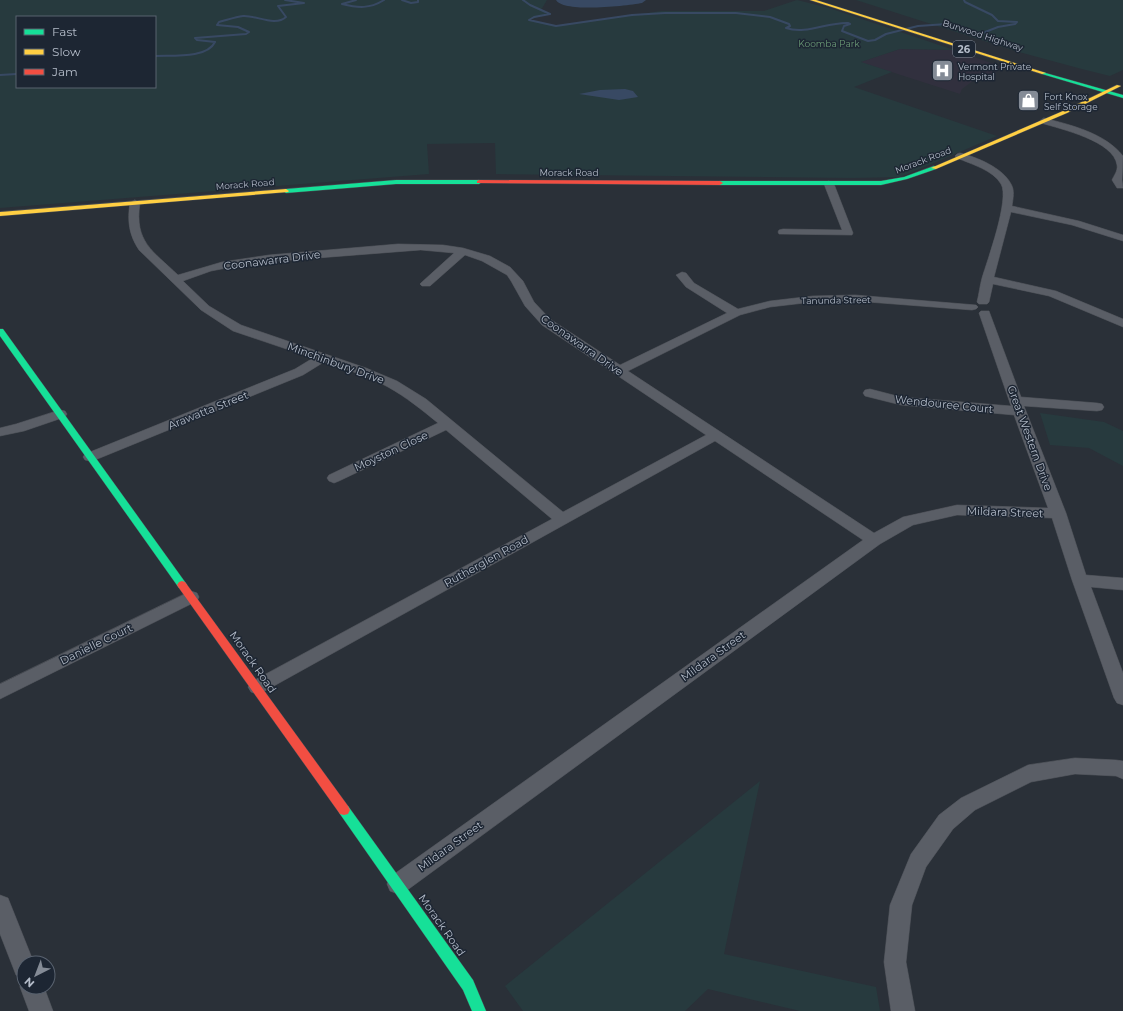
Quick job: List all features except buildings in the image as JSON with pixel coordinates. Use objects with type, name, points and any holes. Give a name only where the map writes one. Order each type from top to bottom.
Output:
[{"type":"main road","name":"Burwood Highway","points":[[812,0],[1123,96]]},
{"type":"main road","name":"Burwood Highway","points":[[838,0],[1121,86]]},
{"type":"main road","name":"Morack Road","points":[[0,214],[396,182],[829,184],[896,182],[1044,121],[1121,86]]},
{"type":"main road","name":"Morack Road","points":[[0,331],[398,884],[468,985],[479,1011]]},
{"type":"street","points":[[1044,121],[1094,138],[1120,155],[1122,168],[1117,180],[1120,186]]},
{"type":"street","name":"Great Western Drive","points":[[960,156],[981,165],[1001,178],[1008,186],[1009,192],[1007,210],[980,307],[1058,513],[1080,580],[1123,698]]},
{"type":"street","points":[[783,232],[848,233],[829,184]]},
{"type":"street","name":"Minchinbury Drive","points":[[135,203],[133,213],[136,238],[143,248],[205,308],[237,328],[362,371],[392,384],[421,402],[562,519]]},
{"type":"street","points":[[1007,210],[1064,220],[1123,238]]},
{"type":"street","name":"Coonawarra Drive","points":[[176,280],[207,269],[246,261],[408,247],[437,248],[480,256],[506,270],[515,277],[529,304],[546,322],[874,540]]},
{"type":"street","points":[[426,284],[463,252]]},
{"type":"street","points":[[682,275],[690,285],[736,313]]},
{"type":"street","points":[[987,279],[1052,293],[1123,323]]},
{"type":"street","name":"Tanunda Street","points":[[618,371],[736,313],[770,304],[814,299],[856,298],[980,307]]},
{"type":"street","name":"Arawatta Street","points":[[90,457],[299,372],[323,357]]},
{"type":"street","name":"Wendouree Court","points":[[870,393],[901,400],[1017,406],[1098,407]]},
{"type":"street","points":[[0,431],[19,428],[56,409]]},
{"type":"street","name":"Moyston Close","points":[[334,478],[448,424]]},
{"type":"street","name":"Rutherglen Road","points":[[257,687],[716,435]]},
{"type":"street","name":"Mildara Street","points":[[398,884],[874,540],[908,521],[957,510],[1058,513]]},
{"type":"street","points":[[1080,580],[1123,584]]},
{"type":"street","name":"Danielle Court","points":[[0,692],[192,597]]},
{"type":"street","points":[[903,1011],[895,962],[901,905],[918,861],[946,822],[968,804],[1028,774],[1075,766],[1116,768],[1123,770]]},
{"type":"street","points":[[0,906],[19,955]]},
{"type":"street","points":[[35,995],[41,1011]]},
{"type":"shaded area","name":"Vermont Private Hospital","points":[[900,49],[954,50],[1000,66],[994,76],[974,80],[962,89],[960,94],[860,62]]},
{"type":"green space","name":"Koomba Park","points":[[0,0],[547,0],[541,10],[550,14],[528,20],[556,26],[661,11],[764,11],[797,0],[829,8],[954,50],[900,49],[861,62],[892,72],[854,87],[997,136],[901,177],[852,178],[496,174],[495,143],[427,144],[429,174],[0,208]]},
{"type":"green space","points":[[856,0],[1123,0],[1123,70],[1110,76],[1078,68],[1019,52]]},
{"type":"green space","points":[[1040,413],[1104,422],[1123,431],[1123,466],[1089,448],[1050,445]]},
{"type":"green space","points":[[760,781],[724,954],[876,987],[880,1011],[800,1011],[708,989],[685,1011],[523,1011],[505,986]]},
{"type":"water","points":[[556,0],[646,0],[642,3],[596,8],[570,6],[561,4]]},
{"type":"water","points":[[625,89],[633,91],[638,97],[619,100],[579,94],[600,90]]},
{"type":"waterway","points":[[156,56],[197,54],[211,47],[215,42],[197,40],[195,38],[246,34],[249,32],[238,27],[217,25],[219,22],[243,16],[271,21],[282,20],[286,17],[278,6],[304,3],[285,0]]},
{"type":"waterway","points":[[356,0],[342,4],[364,7],[374,5],[384,0]]},
{"type":"waterway","points":[[402,0],[411,3],[418,2],[418,0]]},
{"type":"waterway","points":[[523,0],[530,5],[550,14],[534,17],[529,20],[556,26],[632,15],[665,13],[736,13],[770,17],[789,24],[790,26],[786,28],[794,30],[848,23],[850,24],[844,26],[842,31],[868,41],[875,40],[886,34],[918,26],[947,24],[956,25],[980,34],[998,27],[1015,24],[1017,22],[998,21],[992,15],[965,2],[964,0]]},
{"type":"waterway","points":[[0,75],[16,74]]},
{"type":"traffic: fast","points":[[1044,73],[1123,97]]},
{"type":"traffic: fast","points":[[720,183],[881,183],[905,178],[934,168]]},
{"type":"traffic: fast","points":[[286,191],[396,182],[479,182]]},
{"type":"traffic: fast","points":[[0,331],[182,585]]},
{"type":"traffic: fast","points":[[344,810],[468,985],[479,1011]]},
{"type":"traffic: slow","points":[[812,0],[1044,73]]},
{"type":"traffic: slow","points":[[934,168],[1065,112],[1119,86]]},
{"type":"traffic: slow","points":[[0,214],[286,191]]},
{"type":"traffic: jam","points":[[479,182],[720,183]]},
{"type":"traffic: jam","points":[[182,585],[344,810]]},
{"type":"place","name":"Vermont Private Hospital","points":[[942,71]]},
{"type":"place","name":"Fort Knox Self Storage","points":[[1028,101]]}]
